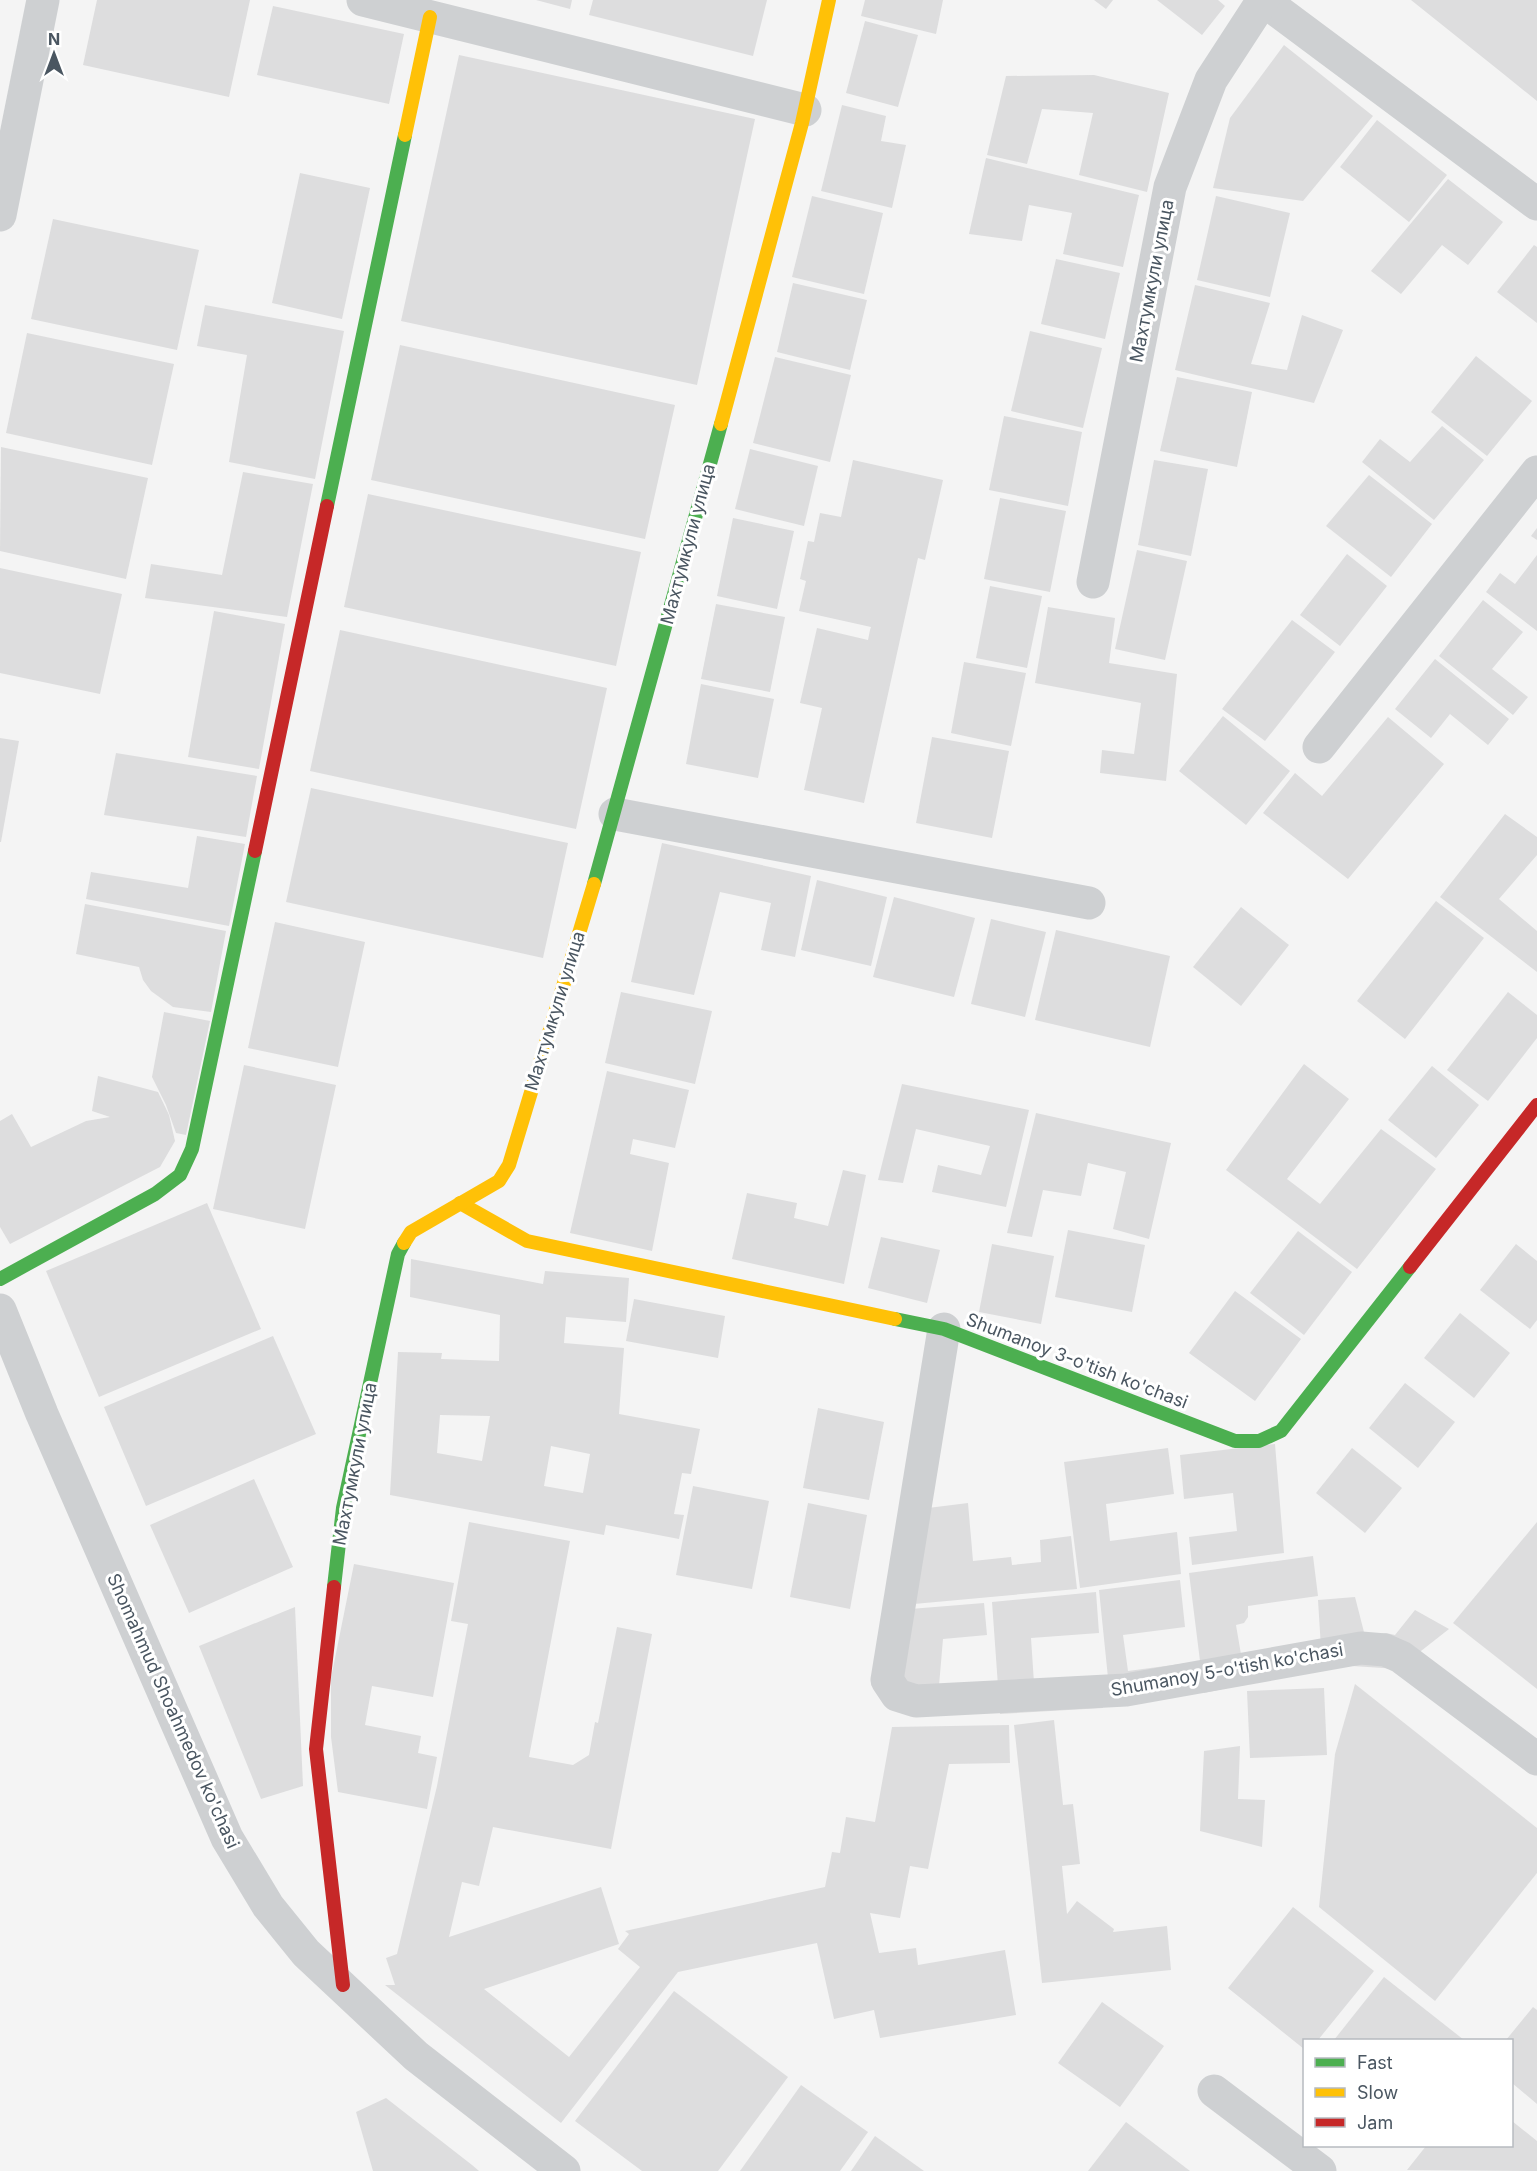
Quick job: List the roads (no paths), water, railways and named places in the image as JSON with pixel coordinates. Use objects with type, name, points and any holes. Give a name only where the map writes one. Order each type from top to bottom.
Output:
[{"type":"street","points":[[0,215],[43,0]]},
{"type":"street","name":"Махтумкули улица","points":[[343,1986],[316,1749],[343,1508],[398,1254],[411,1232],[499,1181],[509,1165],[615,814],[805,110],[829,0]]},
{"type":"street","points":[[1263,0],[1537,204]]},
{"type":"street","name":"Махтумкули улица","points":[[1093,582],[1170,186],[1210,80],[1263,0]]},
{"type":"street","points":[[379,2],[430,17],[805,110]]},
{"type":"street","points":[[0,1280],[155,1194],[180,1174],[192,1149],[430,17]]},
{"type":"street","points":[[1319,747],[1537,472]]},
{"type":"street","points":[[615,814],[1089,903]]},
{"type":"street","name":"Shumanoy 3-o'tish ko'chasi","points":[[460,1203],[527,1240],[944,1329],[1235,1440],[1259,1440],[1281,1431],[1537,1105]]},
{"type":"street","name":"Shomahmud Shoahmedov ko'chasi","points":[[0,1310],[47,1425],[227,1838],[268,1906],[306,1953],[416,2056],[564,2171]]},
{"type":"street","name":"Shumanoy 5-o'tish ko'chasi","points":[[944,1329],[887,1680],[897,1695],[916,1701],[1126,1690],[1361,1648],[1385,1650],[1401,1658],[1537,1759]]},
{"type":"street","points":[[1214,2091],[1320,2171]]}]
